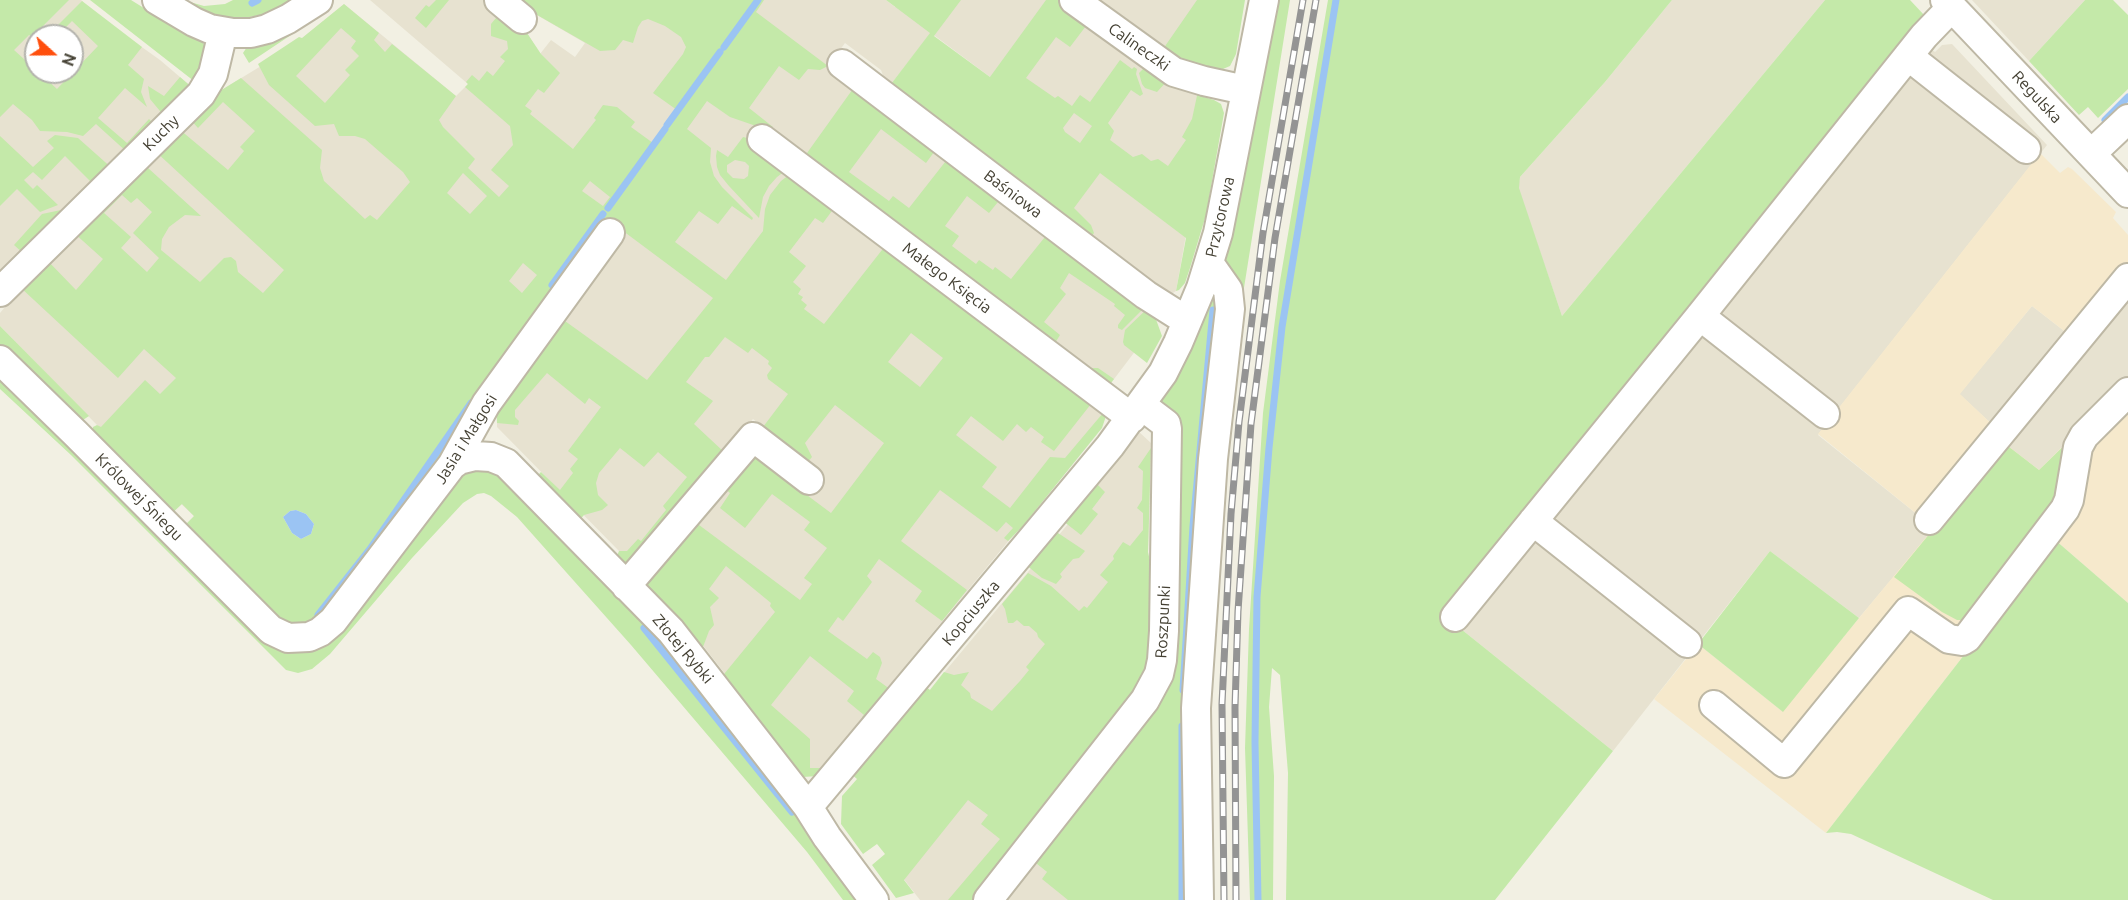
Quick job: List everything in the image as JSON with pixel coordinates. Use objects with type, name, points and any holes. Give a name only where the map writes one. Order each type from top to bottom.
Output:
[{"type":"street","points":[[157,0],[194,22],[222,32],[251,33],[267,29],[288,19],[318,0]]},
{"type":"street","points":[[499,0],[522,19]]},
{"type":"street","name":"Calineczki","points":[[1074,0],[1171,70],[1190,78],[1245,90]]},
{"type":"street","name":"Przytorowa","points":[[1137,411],[1163,373],[1187,321],[1209,263],[1218,233],[1264,0]]},
{"type":"street","points":[[1455,617],[1700,316],[1948,3]]},
{"type":"street","name":"Regulska","points":[[1948,3],[2128,193]]},
{"type":"street","name":"Kuchy","points":[[0,292],[201,94],[213,74],[222,32]]},
{"type":"street","points":[[1908,56],[2026,149]]},
{"type":"street","name":"Baśniowa","points":[[842,64],[1146,295],[1187,321]]},
{"type":"street","points":[[2091,154],[2128,119]]},
{"type":"street","name":"Małego Księcia","points":[[762,138],[1137,411]]},
{"type":"street","name":"Jasia i Małgosi","points":[[277,634],[295,639],[309,637],[320,632],[333,621],[452,465],[486,404],[610,233]]},
{"type":"street","points":[[1199,900],[1196,708],[1212,459],[1230,309],[1228,290],[1209,263]]},
{"type":"street","points":[[1929,520],[2128,278]]},
{"type":"street","points":[[1700,316],[1825,414]]},
{"type":"street","name":"Królowej Śniegu","points":[[0,360],[277,634]]},
{"type":"street","points":[[1714,705],[1784,763],[1908,611],[1949,639],[1962,641],[1967,638],[2065,508],[2069,500],[2078,447],[2084,436],[2128,392]]},
{"type":"street","name":"Kopciuszka","points":[[808,807],[1137,411]]},
{"type":"street","name":"Roszpunki","points":[[988,900],[1145,700],[1159,674],[1164,631],[1167,429],[1166,424],[1137,411]]},
{"type":"street","points":[[626,586],[753,437],[809,480]]},
{"type":"street","name":"Złotej Rybki","points":[[452,465],[459,460],[475,456],[491,456],[506,463],[671,631],[808,807],[827,837],[874,900]]},
{"type":"street","points":[[1533,521],[1687,643]]},
{"type":"shaded area","points":[[0,0],[81,0],[194,89],[0,279]]},
{"type":"shaded area","points":[[370,0],[486,0],[527,33],[540,54],[551,40],[575,57],[585,43],[511,0],[886,0],[895,7],[900,0],[1059,0],[1140,60],[1201,92],[1209,106],[1176,291],[1165,298],[1022,190],[1064,132],[931,33],[888,88],[881,70],[845,43],[828,66],[1149,307],[1152,329],[1108,387],[920,266],[921,277],[931,284],[941,281],[1103,413],[1020,527],[821,768],[798,768],[660,590],[658,566],[753,455],[807,495],[818,481],[775,436],[753,419],[642,551],[619,551],[497,427],[497,418],[620,229],[607,219],[554,290],[194,516],[97,425],[0,326],[0,313],[5,307],[3,304],[134,172],[142,174],[160,156],[155,151],[215,94],[289,49],[344,4],[456,96],[468,84]]},
{"type":"shaded area","points":[[1089,0],[1228,0],[1178,65]]},
{"type":"shaded area","points":[[1672,0],[1825,0],[1562,316],[1518,188],[1520,177],[1605,82]]},
{"type":"shaded area","points":[[1972,0],[2085,0],[2029,61]]},
{"type":"shaded area","points":[[1952,44],[2047,145],[1818,435],[1918,515],[1933,530],[1859,618],[1770,551],[1613,751],[1461,629],[1931,49],[1935,52],[1942,45]]},
{"type":"shaded area","points":[[2040,153],[2060,173],[2068,167],[2072,169],[2116,212],[2113,218],[2128,235],[2128,266],[2072,337],[2032,306],[1960,394],[1997,429],[1918,515],[1818,434]]},
{"type":"shaded area","points":[[2128,293],[2128,382],[2039,470],[2004,443]]},
{"type":"shaded area","points":[[2032,306],[2072,337],[1997,429],[1959,394]]},
{"type":"shaded area","points":[[2128,382],[2128,603],[2054,539],[1826,833],[1654,699],[1698,644],[1782,711],[2004,443],[2039,470]]},
{"type":"shaded area","points":[[1138,431],[1151,443],[1148,552],[995,745],[928,692],[1068,524]]},
{"type":"shaded area","points":[[993,746],[1056,796],[973,900],[920,900],[896,869]]},
{"type":"shaded area","points":[[1032,860],[1082,900],[1001,900]]},
{"type":"green space","points":[[0,0],[69,0],[45,24],[24,24],[24,40],[14,50],[24,59],[24,84],[51,84],[57,89],[62,84],[84,84],[84,61],[98,46],[84,33],[84,24],[75,24],[72,21],[69,24],[59,24],[82,1],[142,47],[128,65],[144,79],[141,92],[147,107],[125,88],[98,118],[127,143],[149,119],[156,126],[128,153],[96,124],[83,136],[67,132],[40,131],[32,120],[13,104],[0,117]]},
{"type":"green space","points":[[90,0],[131,0],[184,33],[202,41],[206,48],[199,85]]},
{"type":"green space","points":[[183,0],[204,6],[225,4],[233,0],[292,0],[265,14],[239,19],[215,16]]},
{"type":"green space","points":[[436,0],[449,0],[426,28],[415,18],[426,5],[429,7]]},
{"type":"green space","points":[[511,0],[764,0],[756,12],[828,66],[820,70],[808,69],[799,80],[779,66],[749,108],[773,127],[768,134],[756,126],[730,117],[707,101],[687,129],[711,148],[710,162],[714,176],[753,218],[752,220],[732,206],[718,224],[699,211],[675,242],[726,280],[763,231],[765,209],[770,195],[781,181],[794,171],[837,204],[823,223],[815,218],[789,252],[806,266],[793,282],[801,289],[798,294],[803,297],[801,300],[807,305],[804,309],[824,324],[889,241],[920,266],[921,277],[931,284],[941,281],[1080,388],[1091,404],[1054,451],[1041,442],[1044,437],[1031,427],[1026,432],[1017,424],[1003,441],[971,416],[956,435],[997,467],[982,487],[1010,508],[1050,457],[1065,458],[1103,413],[1106,416],[1102,428],[1022,527],[1008,541],[1004,538],[1013,528],[1006,522],[997,532],[940,490],[901,541],[967,590],[942,621],[915,601],[922,591],[879,559],[867,576],[872,582],[843,621],[838,617],[828,631],[867,659],[873,652],[880,657],[882,663],[876,679],[894,692],[868,721],[847,701],[854,691],[810,656],[771,705],[810,739],[810,768],[821,768],[836,749],[841,754],[825,773],[818,776],[803,777],[793,772],[720,679],[775,612],[770,606],[771,603],[726,566],[709,589],[719,598],[710,607],[714,625],[703,647],[698,651],[677,624],[645,591],[647,572],[693,518],[695,522],[800,600],[812,584],[804,578],[827,548],[804,530],[810,522],[772,494],[745,528],[720,508],[730,493],[723,487],[717,494],[714,492],[740,462],[743,464],[749,455],[753,455],[831,513],[884,443],[835,405],[805,443],[812,457],[806,464],[773,439],[775,436],[763,427],[788,394],[768,379],[767,375],[772,368],[768,364],[769,361],[752,348],[748,353],[725,337],[709,357],[705,357],[686,382],[713,401],[694,424],[729,454],[642,557],[631,563],[619,565],[615,561],[619,551],[627,551],[638,539],[641,541],[666,510],[663,506],[687,477],[658,452],[644,467],[620,448],[599,473],[596,483],[598,495],[608,505],[602,510],[584,515],[578,522],[534,479],[541,472],[560,490],[573,473],[570,469],[578,459],[568,451],[601,407],[589,398],[585,404],[547,373],[515,410],[518,425],[497,423],[496,400],[558,316],[647,380],[713,298],[607,219],[504,361],[441,466],[387,541],[335,606],[318,623],[304,630],[285,630],[266,617],[181,529],[194,516],[182,504],[168,517],[93,440],[93,427],[97,425],[101,427],[145,380],[160,394],[176,378],[144,349],[118,378],[20,287],[6,301],[4,299],[40,260],[42,262],[45,256],[70,232],[75,231],[86,220],[84,218],[128,176],[134,172],[142,174],[148,168],[201,216],[185,215],[169,227],[162,239],[161,250],[200,282],[224,258],[231,257],[236,261],[238,272],[263,293],[284,270],[155,151],[179,129],[228,170],[244,151],[240,147],[255,131],[223,102],[198,128],[190,119],[215,94],[241,78],[322,150],[320,168],[324,181],[365,219],[370,215],[377,220],[410,182],[403,172],[365,139],[355,136],[339,136],[334,124],[315,126],[269,85],[258,64],[299,37],[302,38],[344,4],[379,33],[374,40],[385,52],[392,44],[456,96],[439,120],[443,127],[475,159],[468,168],[499,197],[509,186],[491,170],[513,145],[510,126],[465,87],[472,75],[479,81],[487,71],[493,76],[505,61],[500,57],[508,49],[507,41],[491,36],[491,24],[501,12],[527,33],[541,54],[560,73],[544,93],[538,89],[525,106],[532,111],[530,114],[573,149],[596,120],[594,118],[603,105],[617,107],[635,122],[631,127],[653,143],[677,110],[653,93],[683,54],[686,47],[681,37],[665,26],[648,19],[642,21],[638,27],[633,43],[623,40],[615,50],[600,51]],"holes":[[[341,28],[356,41],[351,48],[359,56],[345,70],[350,75],[325,103],[296,76]],[[463,173],[487,196],[470,214],[447,193]],[[590,181],[610,197],[603,206],[582,191]],[[122,195],[131,203],[137,198],[152,212],[133,233],[159,258],[147,272],[121,248],[131,237],[104,213]],[[73,232],[103,259],[76,290],[45,258]],[[523,263],[537,275],[522,293],[509,281]],[[911,333],[943,358],[920,387],[888,362]],[[296,510],[306,514],[314,524],[311,534],[301,539],[292,533],[283,517],[290,511]]]},
{"type":"green space","points":[[886,0],[961,0],[934,36],[990,77],[1046,0],[1059,0],[1089,22],[1070,47],[1056,37],[1026,78],[1055,98],[1058,96],[1072,106],[1080,95],[1090,102],[1120,60],[1132,69],[1134,67],[1137,69],[1136,74],[1143,94],[1140,96],[1131,90],[1108,123],[1114,131],[1110,140],[1133,157],[1142,154],[1151,161],[1158,159],[1168,166],[1186,140],[1182,137],[1192,119],[1198,91],[1204,97],[1221,104],[1224,113],[1206,215],[1185,283],[1179,290],[1176,291],[1186,238],[1100,173],[1074,208],[1091,225],[1094,233],[1089,240],[888,88],[930,33]],"holes":[[[1074,113],[1092,126],[1080,143],[1063,128]]]},
{"type":"green space","points":[[1197,0],[1245,0],[1236,54],[1230,66],[1223,69],[1213,68],[1205,72],[1161,52]]},
{"type":"green space","points":[[1275,0],[1290,0],[1239,319],[1221,265]]},
{"type":"green space","points":[[1328,0],[1672,0],[1605,82],[1520,177],[1519,188],[1562,316],[1825,0],[1910,0],[1925,16],[1461,629],[1613,751],[1495,900],[1286,900],[1288,773],[1280,675],[1272,668],[1269,707],[1274,776],[1273,900],[1250,900],[1245,748],[1249,629],[1263,413],[1280,281]]},
{"type":"green space","points":[[2085,0],[2113,0],[2128,15],[2128,89],[2098,118],[2088,107],[2079,115],[2029,61]]},
{"type":"green space","points":[[297,31],[249,63],[243,53],[247,47],[277,40]]},
{"type":"green space","points":[[1147,65],[1167,81],[1157,92],[1145,88],[1142,84],[1139,73]]},
{"type":"green space","points":[[180,77],[194,89],[165,117],[150,99],[148,86],[164,96]]},
{"type":"green space","points":[[855,86],[937,148],[926,163],[881,129],[849,172],[889,201],[893,196],[909,208],[949,157],[1002,197],[989,213],[967,196],[945,226],[959,236],[952,246],[976,264],[979,260],[993,270],[995,267],[1011,279],[1049,232],[1147,305],[1122,330],[1118,328],[1118,325],[1125,315],[1114,306],[1115,304],[1069,273],[1060,288],[1066,294],[1044,322],[1060,335],[1055,343],[1090,368],[1098,368],[1114,379],[1108,387],[802,160]]},
{"type":"green space","points":[[55,135],[78,138],[114,170],[94,185],[65,156],[42,180],[33,172],[24,180],[33,189],[37,185],[58,205],[40,212],[17,189],[0,206],[0,136],[33,167],[54,148],[47,141]]},
{"type":"green space","points":[[743,137],[751,139],[789,168],[769,186],[763,197],[759,218],[720,175],[717,167],[717,150],[728,157]],"holes":[[[735,160],[745,162],[749,166],[748,176],[744,179],[733,178],[727,172],[727,165]]]},
{"type":"green space","points":[[61,210],[64,213],[24,254],[14,245],[42,214]]},
{"type":"green space","points":[[1215,284],[1222,293],[1193,900],[1068,900],[1042,879],[1047,872],[1032,860],[1163,695],[1161,407],[1159,399]]},
{"type":"green space","points":[[1149,307],[1153,311],[1162,336],[1147,363],[1123,342],[1125,330]]},
{"type":"green space","points":[[0,326],[89,416],[83,420],[77,419],[0,348]]},
{"type":"green space","points":[[0,371],[299,647],[462,470],[494,468],[628,600],[775,778],[856,900],[843,900],[807,852],[631,645],[517,517],[491,496],[484,493],[477,494],[463,503],[412,558],[330,654],[312,669],[298,673],[286,670],[71,455],[0,389]]},
{"type":"green space","points":[[2079,431],[2064,488],[1969,620],[1957,620],[1942,612],[1894,577],[2004,443],[2039,470]]},
{"type":"green space","points":[[1151,448],[1148,552],[1155,583],[1150,649],[1136,699],[973,900],[948,900],[1000,839],[981,824],[988,815],[968,800],[904,880],[914,893],[896,898],[872,865],[885,854],[877,844],[863,854],[841,824],[842,796],[857,779],[850,773],[924,685],[930,690],[944,672],[954,675],[969,672],[961,685],[970,693],[971,698],[992,711],[1020,681],[1029,670],[1026,667],[1045,644],[1029,626],[1024,626],[1017,620],[1008,623],[1002,604],[1028,573],[1051,586],[1079,611],[1084,606],[1087,608],[1108,582],[1100,575],[1114,559],[1113,556],[1123,542],[1130,546],[1143,530],[1143,513],[1137,508],[1142,500],[1143,471],[1138,467]]},
{"type":"green space","points":[[1093,480],[1105,492],[1092,509],[1098,514],[1081,535],[1063,521]]},
{"type":"green space","points":[[1055,531],[1085,551],[1079,558],[1073,559],[1060,574],[1062,577],[1056,584],[1042,578],[1025,564]]},
{"type":"green space","points":[[2054,539],[2128,603],[2128,900],[1993,900],[1851,834],[1826,833]]},
{"type":"green space","points":[[1770,551],[1859,618],[1783,712],[1698,644]]},
{"type":"water","points":[[296,510],[306,514],[314,524],[311,534],[301,539],[292,533],[283,517],[290,511]]},
{"type":"waterway","points":[[252,3],[258,0]]},
{"type":"waterway","points":[[724,47],[758,0]]},
{"type":"waterway","points":[[1258,900],[1255,742],[1257,597],[1269,448],[1282,327],[1336,0]]},
{"type":"waterway","points":[[667,125],[720,52]]},
{"type":"waterway","points":[[2105,120],[2128,97]]},
{"type":"waterway","points":[[608,208],[665,129]]},
{"type":"waterway","points":[[552,285],[603,214]]},
{"type":"waterway","points":[[1183,690],[1193,526],[1213,310]]},
{"type":"waterway","points":[[318,615],[370,549],[471,403]]},
{"type":"waterway","points":[[644,628],[792,812]]},
{"type":"waterway","points":[[1182,726],[1182,900]]},
{"type":"railway","points":[[1224,900],[1222,704],[1231,514],[1239,422],[1263,233],[1303,0]]},
{"type":"railway","points":[[1236,900],[1235,707],[1238,611],[1251,424],[1275,238],[1316,0]]}]
